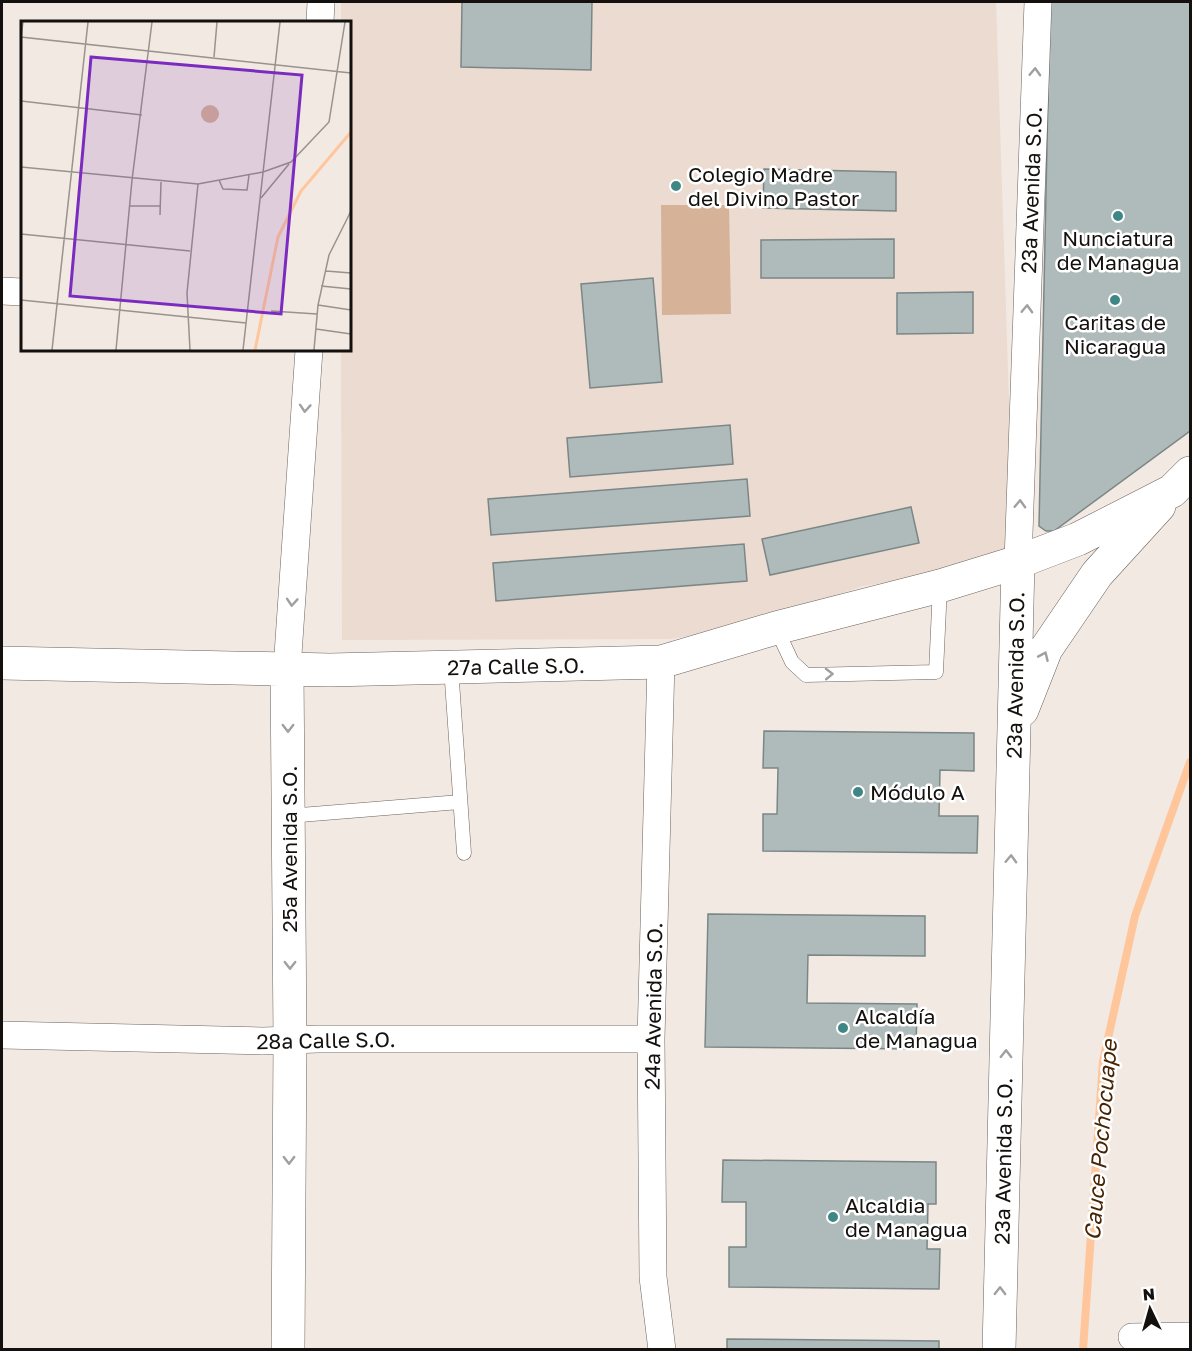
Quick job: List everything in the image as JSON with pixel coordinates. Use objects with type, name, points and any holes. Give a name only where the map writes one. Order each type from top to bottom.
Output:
[{"type":"street","points":[[321,2],[321,21]]},
{"type":"street","name":"23a Avenida S.O.","points":[[999,1350],[1018,562],[1038,2]]},
{"type":"street","points":[[2,291],[21,292]]},
{"type":"street","name":"25a Avenida S.O.","points":[[288,1350],[290,1040],[287,669],[309,351]]},
{"type":"street","points":[[1014,730],[1046,649],[1097,574],[1181,482]]},
{"type":"street","name":"27a Calle S.O.","points":[[2,663],[287,669],[661,662],[776,628],[940,586],[1018,562],[1078,539],[1181,482]]},
{"type":"street","name":"24a Avenida S.O.","points":[[661,662],[651,1039],[653,1277],[662,1350]]},
{"type":"street","name":"28a Calle S.O.","points":[[2,1035],[263,1041],[651,1039]]},
{"type":"street","points":[[1132,1337],[1191,1336]]},
{"type":"lane","points":[[776,628],[792,662],[806,675],[936,672],[940,586]]},
{"type":"lane","points":[[452,667],[464,853]]},
{"type":"lane","points":[[288,816],[460,802]]},
{"type":"shaded area","name":"Colegio Madre del Divino Pastor","points":[[341,2],[996,2],[1014,556],[914,578],[863,586],[749,625],[671,639],[342,640],[341,351],[351,351],[351,21],[341,21]]},
{"type":"shaded area","points":[[661,205],[729,205],[731,314],[662,315]]},
{"type":"building","points":[[462,2],[592,2],[591,70],[461,67]]},
{"type":"building","name":"Nunciatura de Managua","points":[[1050,2],[1190,2],[1190,431],[1054,531],[1046,531],[1039,526]]},
{"type":"building","points":[[764,169],[896,172],[896,211],[763,208]]},
{"type":"building","points":[[894,239],[894,278],[761,278],[761,240]]},
{"type":"building","points":[[653,278],[662,382],[590,388],[581,284]]},
{"type":"building","points":[[973,292],[973,333],[897,334],[897,293]]},
{"type":"building","points":[[730,425],[733,464],[570,477],[567,438]]},
{"type":"building","points":[[747,479],[750,516],[491,535],[488,499]]},
{"type":"building","points":[[911,507],[919,543],[770,575],[762,539]]},
{"type":"building","points":[[744,544],[747,581],[496,601],[493,563]]},
{"type":"building","name":"Módulo A","points":[[764,731],[974,733],[974,771],[940,770],[939,816],[978,816],[977,853],[763,851],[763,814],[777,814],[778,768],[763,768]]},
{"type":"building","points":[[708,914],[925,916],[925,956],[808,955],[807,1003],[917,1004],[916,1049],[705,1047]]},
{"type":"building","points":[[723,1160],[936,1162],[936,1204],[928,1204],[927,1249],[940,1249],[939,1289],[729,1287],[729,1247],[746,1247],[746,1202],[722,1202]]},
{"type":"building","points":[[727,1339],[939,1341],[939,1350],[727,1350]]},
{"type":"waterway","name":"Cauce Pochocuape","points":[[1083,1350],[1103,1061],[1135,916],[1190,762]]},
{"type":"place","name":"Colegio Madre del Divino Pastor","points":[[676,186]]},
{"type":"place","name":"Nunciatura de Managua","points":[[1118,216]]},
{"type":"place","name":"Caritas de Nicaragua","points":[[1115,300]]},
{"type":"place","name":"Módulo A","points":[[858,792]]},
{"type":"place","name":"Alcaldía de Managua","points":[[843,1028]]},
{"type":"place","name":"Alcaldia de Managua","points":[[833,1217]]}]
